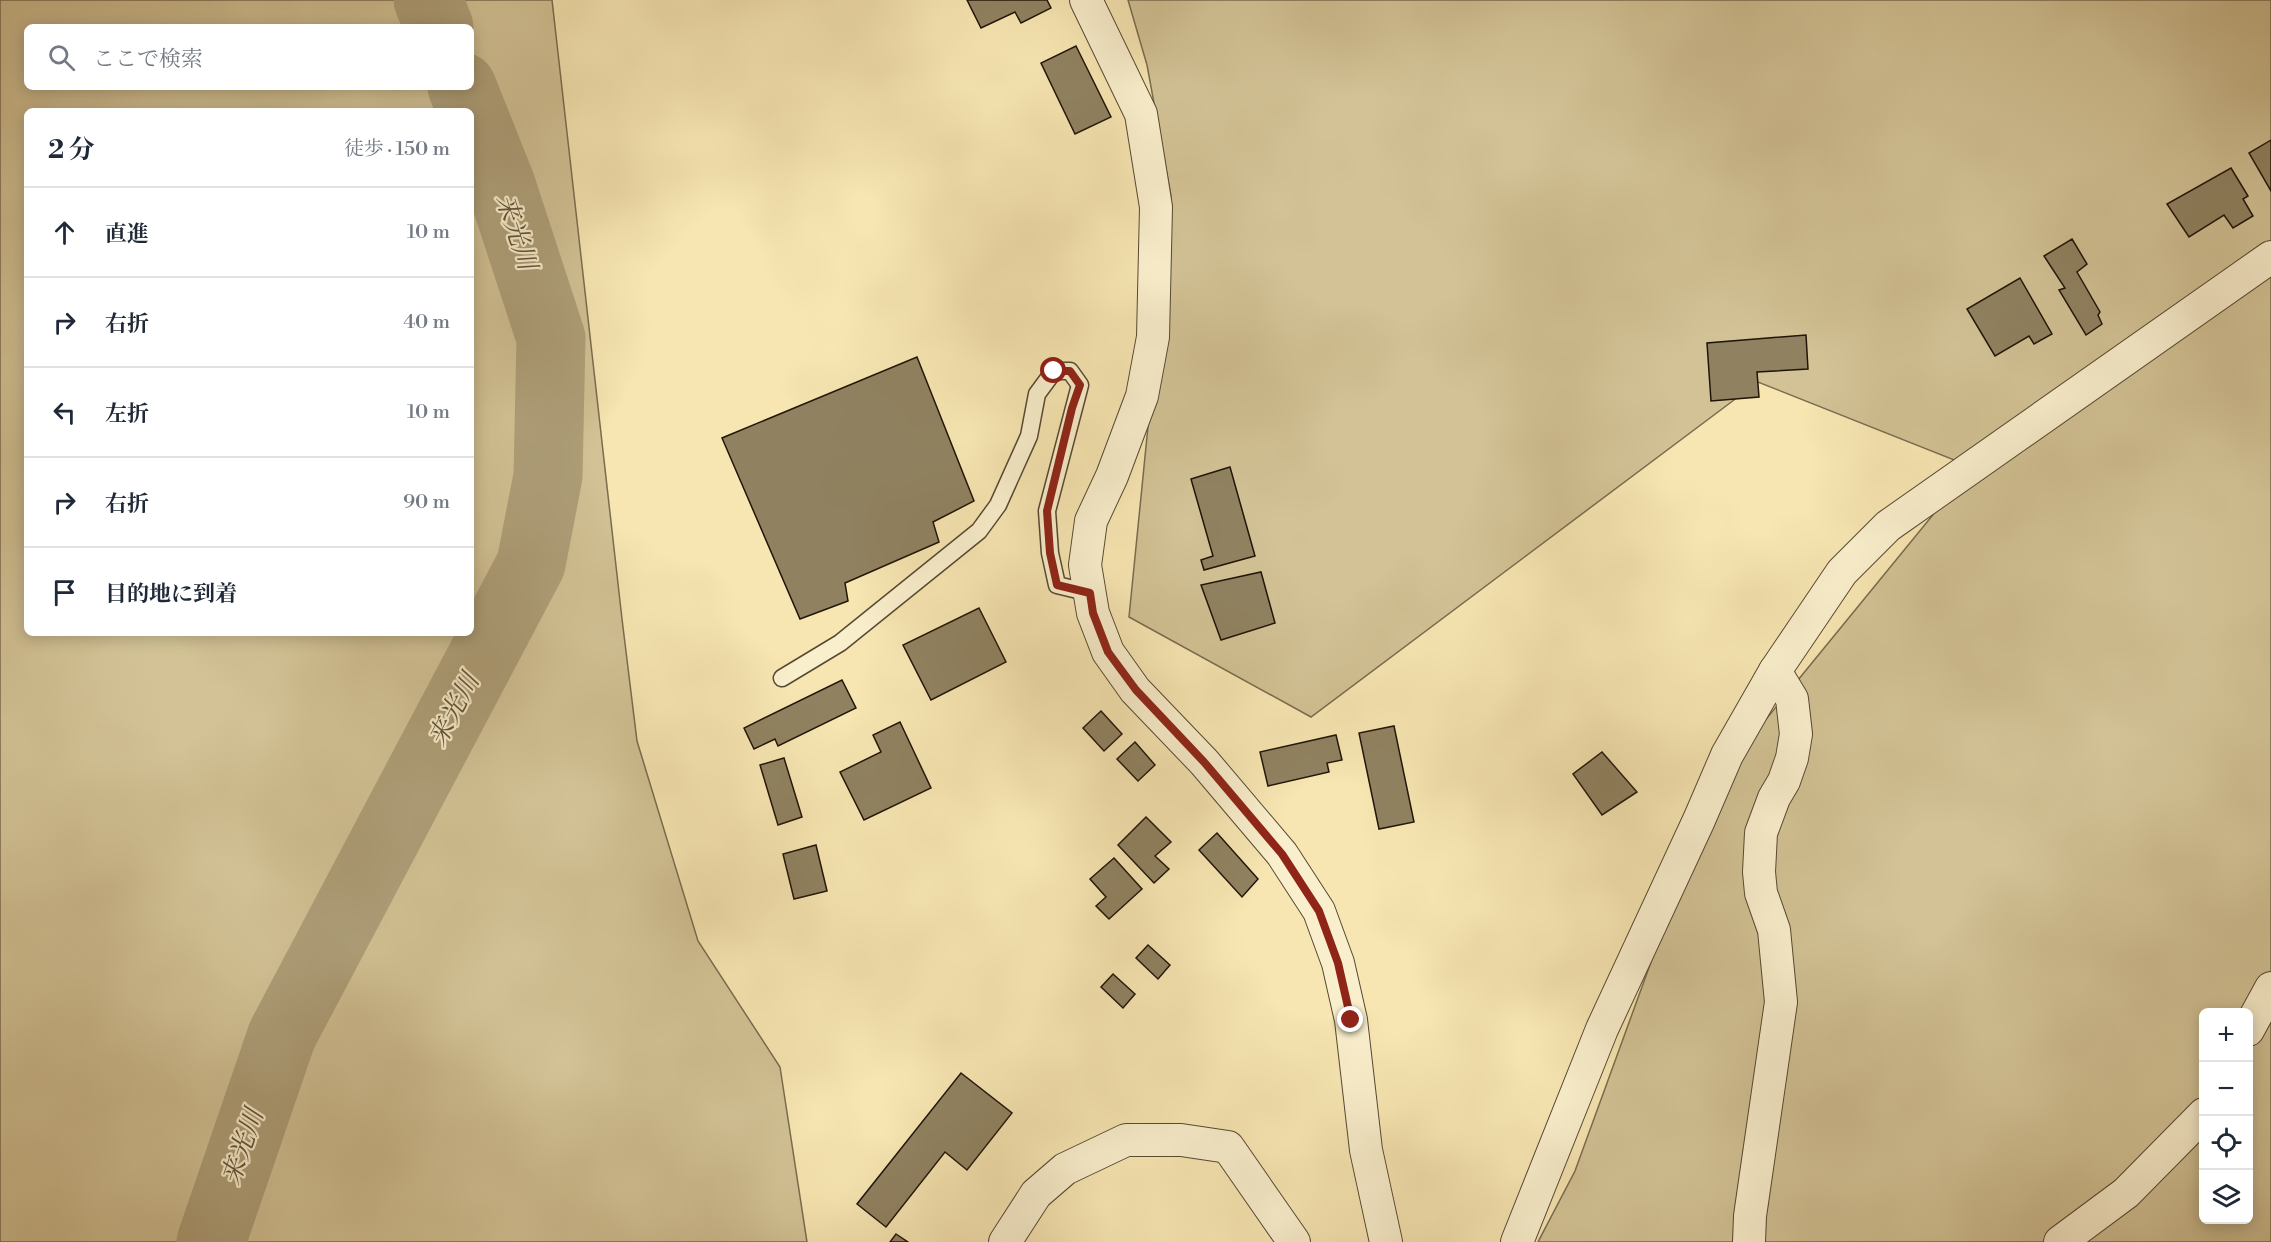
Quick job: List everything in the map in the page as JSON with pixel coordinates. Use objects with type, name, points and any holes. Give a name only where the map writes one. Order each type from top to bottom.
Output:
[{"type":"street","points":[[1086,0],[1141,114],[1156,207],[1153,337],[1142,396],[1112,476],[1091,521],[1085,565],[1093,613],[1108,652],[1136,690],[1204,762],[1282,854],[1319,911],[1338,963],[1351,1020],[1366,1150],[1386,1242]]},
{"type":"street","points":[[1517,1242],[1602,1029],[1727,755],[1775,671],[1842,572],[1888,526],[2271,257]]},
{"type":"street","points":[[1749,1242],[1750,1216],[1781,1002],[1773,930],[1761,893],[1759,872],[1761,832],[1773,798],[1784,781],[1792,758],[1796,734],[1792,699],[1775,671]]},
{"type":"street","points":[[2253,1021],[2271,988]]},
{"type":"street","points":[[2060,1242],[2126,1193],[2202,1116]]},
{"type":"street","points":[[1005,1242],[1036,1194],[1065,1169],[1126,1140],[1181,1140],[1228,1147],[1294,1242]]},
{"type":"lane","points":[[782,678],[840,643],[979,531],[998,505],[1029,436],[1037,394],[1054,371],[1070,371],[1080,385],[1072,408],[1047,511],[1050,553],[1057,585],[1090,593]]},
{"type":"shaded area","points":[[0,0],[552,0],[637,741],[698,941],[780,1067],[807,1242],[0,1242]]},
{"type":"shaded area","points":[[1128,0],[2271,0],[2271,1242],[1538,1242],[1575,1171],[1718,778],[1972,467],[1758,382],[1311,717],[1129,617],[1171,196],[1147,65]]},
{"type":"building","points":[[967,0],[1047,0],[1051,8],[1021,23],[1015,12],[981,28]]},
{"type":"building","points":[[1076,46],[1111,117],[1075,134],[1041,63]]},
{"type":"building","points":[[2271,140],[2271,191],[2249,153]]},
{"type":"building","points":[[2231,168],[2248,196],[2243,199],[2253,216],[2233,228],[2224,215],[2189,237],[2167,204]]},
{"type":"building","points":[[2072,239],[2087,264],[2077,272],[2100,312],[2098,315],[2102,324],[2086,335],[2059,290],[2065,288],[2044,256]]},
{"type":"building","points":[[2020,278],[2052,334],[2034,344],[2029,336],[1995,356],[1967,309]]},
{"type":"building","points":[[1806,335],[1808,369],[1757,372],[1759,397],[1711,401],[1707,343]]},
{"type":"building","points":[[917,357],[974,501],[933,522],[939,542],[845,583],[848,601],[800,619],[722,438]]},
{"type":"building","points":[[1230,467],[1255,556],[1204,570],[1201,560],[1213,556],[1191,479]]},
{"type":"building","points":[[1261,572],[1275,623],[1221,640],[1201,585]]},
{"type":"building","points":[[979,608],[1006,662],[931,700],[903,645]]},
{"type":"building","points":[[842,680],[856,708],[778,746],[775,739],[754,749],[744,728]]},
{"type":"building","points":[[1101,711],[1122,734],[1104,751],[1083,728]]},
{"type":"building","points":[[900,722],[931,788],[864,820],[840,772],[881,752],[873,735]]},
{"type":"building","points":[[1394,726],[1414,822],[1379,829],[1359,733]]},
{"type":"building","points":[[1336,735],[1342,760],[1327,763],[1329,772],[1268,786],[1260,752]]},
{"type":"building","points":[[1135,742],[1155,765],[1138,781],[1117,759]]},
{"type":"building","points":[[1602,752],[1637,792],[1602,815],[1573,774]]},
{"type":"building","points":[[784,758],[802,817],[778,825],[760,765]]},
{"type":"building","points":[[1146,817],[1171,842],[1155,856],[1169,869],[1154,883],[1118,845]]},
{"type":"building","points":[[1217,833],[1258,879],[1242,897],[1199,850]]},
{"type":"building","points":[[816,845],[827,891],[794,899],[783,854]]},
{"type":"building","points":[[1114,858],[1142,889],[1109,919],[1096,906],[1106,897],[1090,879]]},
{"type":"building","points":[[1148,945],[1170,965],[1158,979],[1136,958]]},
{"type":"building","points":[[1113,974],[1135,994],[1123,1008],[1101,987]]},
{"type":"building","points":[[961,1073],[1012,1113],[967,1170],[945,1152],[886,1227],[857,1204]]},
{"type":"building","points":[[896,1234],[908,1242],[890,1242]]},
{"type":"waterway","name":"来光川","points":[[428,0],[438,24]]},
{"type":"waterway","name":"来光川","points":[[463,90],[470,108]]},
{"type":"waterway","name":"来光川","points":[[211,1242],[282,1035],[531,564],[548,476],[551,338],[501,185],[474,117]]},
{"type":"route","points":[[1054,371],[1070,371],[1080,385],[1072,408],[1047,511],[1050,553],[1057,585],[1090,593],[1093,613],[1108,652],[1136,690],[1204,762],[1282,854],[1319,911],[1338,963],[1351,1020]]}]
